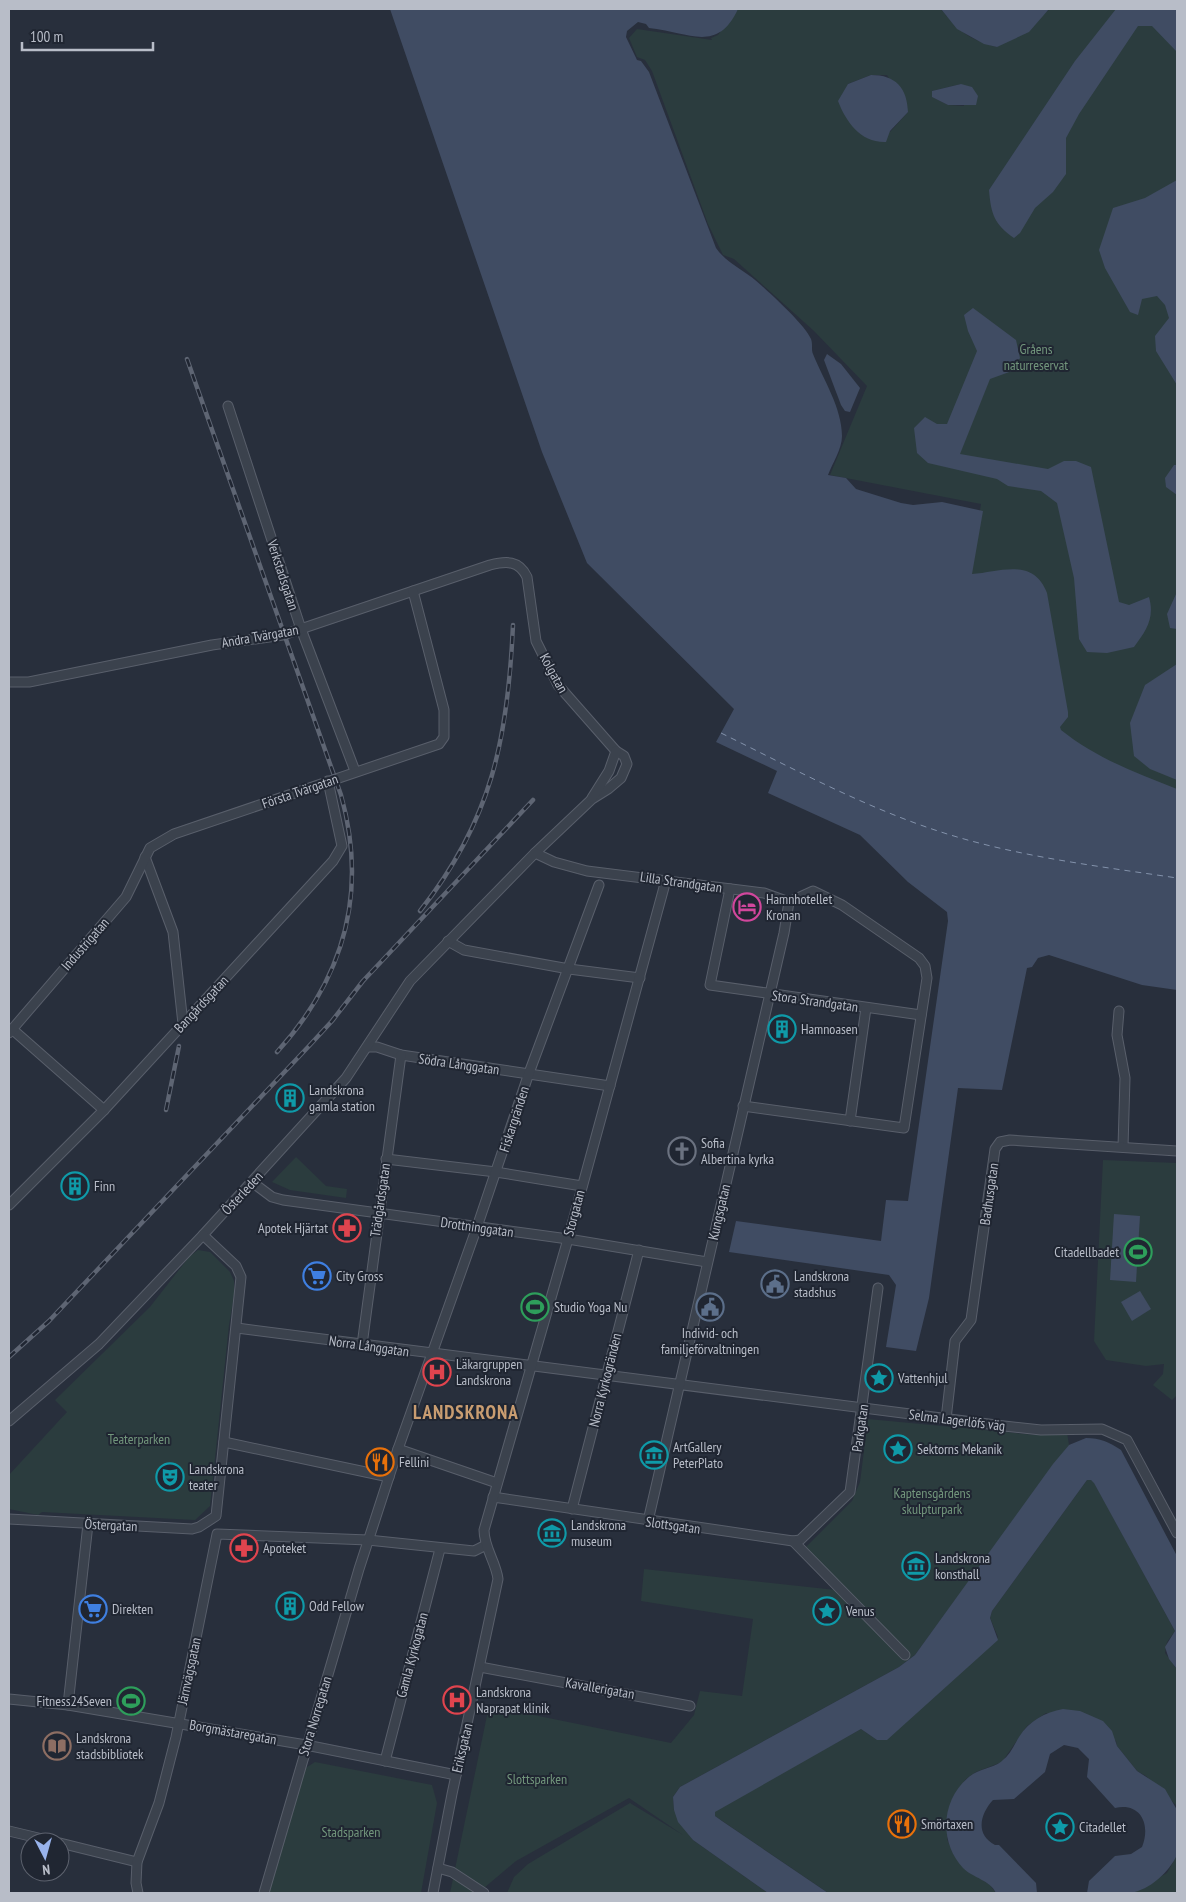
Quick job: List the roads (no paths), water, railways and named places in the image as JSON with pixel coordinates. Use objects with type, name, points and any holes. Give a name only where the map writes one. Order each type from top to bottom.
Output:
[{"type":"street","name":"Verkstadsgatan","points":[[228,406],[301,629],[354,771]]},
{"type":"street","name":"Andra Tvärgatan","points":[[9,682],[29,682],[204,646],[268,637],[301,629],[413,590],[502,562],[515,563],[522,568],[527,577]]},
{"type":"street","name":"Kolgatan","points":[[527,577],[536,641],[558,685],[626,760],[625,773],[608,789],[592,799],[535,853]]},
{"type":"street","name":"Första Tvärgatan","points":[[150,848],[174,834],[354,771],[439,744],[444,738],[444,710],[413,590]]},
{"type":"street","name":"Kolgatan","points":[[592,799],[608,771],[616,751]]},
{"type":"street","name":"Bangårdsgatan","points":[[9,1205],[104,1110],[333,860],[342,846],[328,781]]},
{"type":"street","name":"Industrigatan","points":[[10,1031],[126,897],[150,848]]},
{"type":"street","points":[[535,853],[448,941],[464,950],[568,969],[640,978]]},
{"type":"street","name":"Lilla Strandgatan","points":[[535,853],[554,862],[587,871],[764,893],[789,902]]},
{"type":"street","points":[[145,857],[173,932],[183,1024]]},
{"type":"street","name":"Storgatan","points":[[486,1545],[484,1530],[568,1239],[666,880]]},
{"type":"street","name":"Fiskargränden","points":[[398,1449],[478,1227],[529,1073],[599,885]]},
{"type":"street","name":"Stora Strandgatan","points":[[730,889],[710,985],[920,1015]]},
{"type":"street","points":[[744,1106],[904,1128],[927,978],[926,966],[919,958],[825,896],[813,891],[789,902]]},
{"type":"street","name":"Kungsgatan","points":[[648,1521],[768,994],[784,932],[789,902]]},
{"type":"street","name":"Österleden","points":[[9,1422],[99,1344],[252,1182],[346,1078],[368,1047],[393,1004],[410,981],[448,941]]},
{"type":"street","points":[[850,1121],[866,1008]]},
{"type":"street","points":[[1119,1010],[1117,1035],[1125,1078],[1123,1147]]},
{"type":"street","points":[[10,1031],[104,1110]]},
{"type":"street","name":"Södra Långgatan","points":[[368,1047],[377,1047],[401,1055],[610,1086]]},
{"type":"street","name":"Trädgårdsgatan","points":[[362,1345],[378,1213],[401,1055]]},
{"type":"street","name":"Badhusgatan","points":[[946,1419],[955,1341],[972,1320],[995,1149],[1000,1142],[1010,1140],[1177,1151]]},
{"type":"street","points":[[386,1159],[496,1172],[582,1186]]},
{"type":"street","name":"Drottninggatan","points":[[252,1182],[267,1194],[277,1198],[568,1239],[707,1262]]},
{"type":"street","points":[[203,1235],[236,1266],[241,1277],[224,1442],[389,1477]]},
{"type":"street","name":"Norra Kyrkogränden","points":[[572,1509],[639,1250]]},
{"type":"street","name":"Parkgatan","points":[[793,1541],[806,1535],[850,1492],[878,1288]]},
{"type":"street","name":"Norra Långgatan","points":[[237,1328],[680,1385]]},
{"type":"street","name":"Selma Lagerlöfs väg","points":[[680,1385],[1042,1430],[1096,1428],[1116,1434],[1127,1440],[1177,1533]]},
{"type":"street","name":"Östergatan","points":[[9,1518],[192,1529],[211,1520],[218,1509],[224,1442]]},
{"type":"street","points":[[398,1449],[497,1483]]},
{"type":"street","name":"Stora Norregatan","points":[[264,1893],[359,1569],[398,1449]]},
{"type":"street","name":"Slottsgatan","points":[[493,1497],[793,1541]]},
{"type":"street","points":[[68,1705],[88,1524]]},
{"type":"street","name":"Järnvägsgatan","points":[[138,1893],[136,1884],[137,1862],[159,1803],[218,1534],[368,1540]]},
{"type":"street","points":[[368,1540],[440,1549],[474,1551],[486,1545]]},
{"type":"street","points":[[793,1541],[904,1655]]},
{"type":"street","name":"Eriksgatan","points":[[434,1893],[456,1775],[498,1579],[497,1569],[486,1545]]},
{"type":"street","name":"Gamla Kyrkogatan","points":[[385,1761],[440,1549]]},
{"type":"street","name":"Kavallerigatan","points":[[480,1667],[690,1706]]},
{"type":"street","name":"Borgmästaregatan","points":[[9,1699],[68,1705],[178,1723],[306,1745],[456,1775]]},
{"type":"street","points":[[70,1845],[137,1862]]},
{"type":"street","points":[[438,1868],[452,1872],[484,1893]]},
{"type":"water","points":[[390,9],[738,9],[730,23],[721,32],[711,36],[689,36],[649,28],[646,24],[638,22],[627,31],[626,37],[637,60],[641,61],[649,72],[716,248],[726,259],[756,281],[781,304],[803,327],[811,339],[812,352],[835,404],[841,425],[842,436],[840,446],[828,475],[846,478],[856,489],[901,503],[913,505],[942,502],[983,511],[972,574],[1015,569],[1024,571],[1033,575],[1041,582],[1047,593],[1068,712],[1068,717],[1060,727],[1061,730],[1102,757],[1177,789],[1177,990],[1142,985],[1049,955],[1038,958],[1032,967],[1027,968],[1002,1090],[958,1088],[929,1298],[916,1351],[886,1347],[896,1285],[889,1275],[729,1252],[736,1221],[881,1241],[886,1200],[908,1201],[948,921],[947,912],[908,882],[860,835],[768,793],[777,771],[716,742],[734,709],[587,563],[542,452]]},
{"type":"water","points":[[941,9],[1049,9],[1029,32],[997,47],[984,44],[957,29]]},
{"type":"water","points":[[1116,9],[1177,9],[1177,52],[1152,26],[1138,26],[1079,114],[1066,138],[1066,174],[1053,192],[1035,208],[1020,233],[1014,238],[1002,228],[995,218],[989,190],[1075,61]]},
{"type":"water","points":[[871,75],[887,77],[893,80],[902,90],[907,104],[908,112],[890,131],[886,142],[869,139],[856,130],[845,116],[838,101],[848,84]]},
{"type":"water","points":[[961,84],[972,87],[978,96],[976,105],[948,105],[932,97],[932,91]]},
{"type":"water","points":[[1177,180],[1177,385],[1156,351],[1155,336],[1169,318],[1165,305],[1157,296],[1142,299],[1138,315],[1130,312],[1105,268],[1099,250],[1113,208],[1145,198]]},
{"type":"water","points":[[973,308],[1016,340],[1020,358],[1012,371],[990,379],[960,454],[1048,469],[1064,461],[1076,461],[1091,467],[1119,602],[1129,605],[1149,597],[1151,605],[1148,624],[1134,647],[1107,653],[1087,652],[1079,639],[1074,578],[1057,503],[1041,491],[1008,486],[997,479],[928,463],[917,453],[914,428],[925,417],[937,424],[947,424],[977,351],[968,331],[964,315]]},
{"type":"water","points":[[827,354],[841,364],[860,388],[850,412],[845,411],[841,405],[824,360]]},
{"type":"water","points":[[1174,465],[1177,465],[1177,495],[1166,487],[1165,478]]},
{"type":"water","points":[[1177,592],[1177,629],[1170,628],[1167,614]]},
{"type":"water","points":[[1177,664],[1177,780],[1150,769],[1134,756],[1130,723],[1145,685]]},
{"type":"water","points":[[1114,1214],[1140,1216],[1136,1282],[1110,1280]]},
{"type":"water","points":[[1140,1291],[1151,1309],[1132,1321],[1121,1302]]},
{"type":"water","points":[[1086,1438],[1104,1441],[1121,1450],[1177,1556],[1177,1669],[1169,1659],[1165,1647],[1175,1631],[1094,1483],[1091,1480],[1087,1480],[992,1611],[990,1618],[998,1640],[887,1740],[877,1740],[861,1729],[715,1812],[715,1816],[828,1893],[768,1893],[693,1840],[678,1822],[674,1810],[673,1797],[680,1787],[899,1667],[915,1655],[1053,1464],[1069,1445]]},
{"type":"water","points":[[1063,1709],[1080,1711],[1103,1721],[1112,1731],[1117,1746],[1137,1771],[1165,1789],[1177,1810],[1177,1855],[1164,1874],[1145,1888],[1125,1894],[1087,1893],[1089,1881],[1115,1856],[1131,1854],[1142,1847],[1145,1831],[1142,1817],[1137,1812],[1131,1808],[1115,1808],[1087,1777],[1089,1759],[1078,1748],[1064,1745],[1050,1754],[1045,1772],[1014,1799],[993,1800],[983,1818],[982,1830],[984,1836],[995,1845],[999,1845],[1036,1883],[1037,1893],[996,1893],[990,1885],[963,1868],[949,1844],[947,1818],[949,1806],[963,1783],[973,1774],[998,1764],[1004,1759],[1011,1752],[1023,1731],[1033,1722],[1050,1712]]},
{"type":"railway","points":[[187,359],[341,795],[349,831],[352,866],[351,899],[345,932],[334,963],[319,994],[300,1023],[277,1052]]},
{"type":"railway","points":[[420,911],[464,844],[480,810],[492,776],[506,705],[511,666],[513,625]]},
{"type":"railway","points":[[9,1357],[49,1321],[309,1046],[332,1021],[363,981],[533,800]]},
{"type":"railway","points":[[166,1110],[179,1046]]},
{"type":"place","name":"Hamnhotellet Kronan","points":[[747,907]]},
{"type":"place","name":"Hamnoasen","points":[[782,1029]]},
{"type":"place","name":"Landskrona gamla station","points":[[290,1098]]},
{"type":"place","name":"Sofia Albertina kyrka","points":[[682,1151]]},
{"type":"place","name":"Finn","points":[[75,1186]]},
{"type":"place","name":"Apotek Hjärtat","points":[[347,1228]]},
{"type":"place","name":"Citadellbadet","points":[[1138,1252]]},
{"type":"place","name":"City Gross","points":[[317,1276]]},
{"type":"place","name":"Landskrona stadshus","points":[[775,1284]]},
{"type":"place","name":"Studio Yoga Nu","points":[[535,1307]]},
{"type":"place","name":"Individ- och familjeförvaltningen","points":[[710,1307]]},
{"type":"place","name":"Läkargruppen Landskrona","points":[[437,1372]]},
{"type":"place","name":"Vattenhjul","points":[[879,1378]]},
{"type":"place","name":"Sektorns Mekanik","points":[[898,1449]]},
{"type":"place","name":"ArtGallery PeterPlato","points":[[654,1455]]},
{"type":"place","name":"Fellini","points":[[380,1462]]},
{"type":"place","name":"Landskrona teater","points":[[170,1477]]},
{"type":"place","name":"Landskrona museum","points":[[552,1533]]},
{"type":"place","name":"Apoteket","points":[[244,1548]]},
{"type":"place","name":"Landskrona konsthall","points":[[916,1566]]},
{"type":"place","name":"Odd Fellow","points":[[290,1606]]},
{"type":"place","name":"Direkten","points":[[93,1609]]},
{"type":"place","name":"Venus","points":[[827,1611]]},
{"type":"place","name":"Landskrona Naprapat klinik","points":[[457,1700]]},
{"type":"place","name":"Fitness24Seven","points":[[131,1701]]},
{"type":"place","name":"Landskrona stadsbibliotek","points":[[57,1746]]},
{"type":"place","name":"Smörtaxen","points":[[902,1824]]},
{"type":"place","name":"Citadellet","points":[[1060,1827]]},
{"type":"district","name":"LANDSKRONA","points":[[466,1412]]},
{"type":"park label","name":"Gråens naturreservat","points":[[1036,358]]},
{"type":"park label","name":"Teaterparken","points":[[139,1439]]},
{"type":"park label","name":"Kaptensgårdens skulpturpark","points":[[932,1502]]},
{"type":"park label","name":"Slottsparken","points":[[537,1779]]},
{"type":"park label","name":"Stadsparken","points":[[351,1832]]}]
